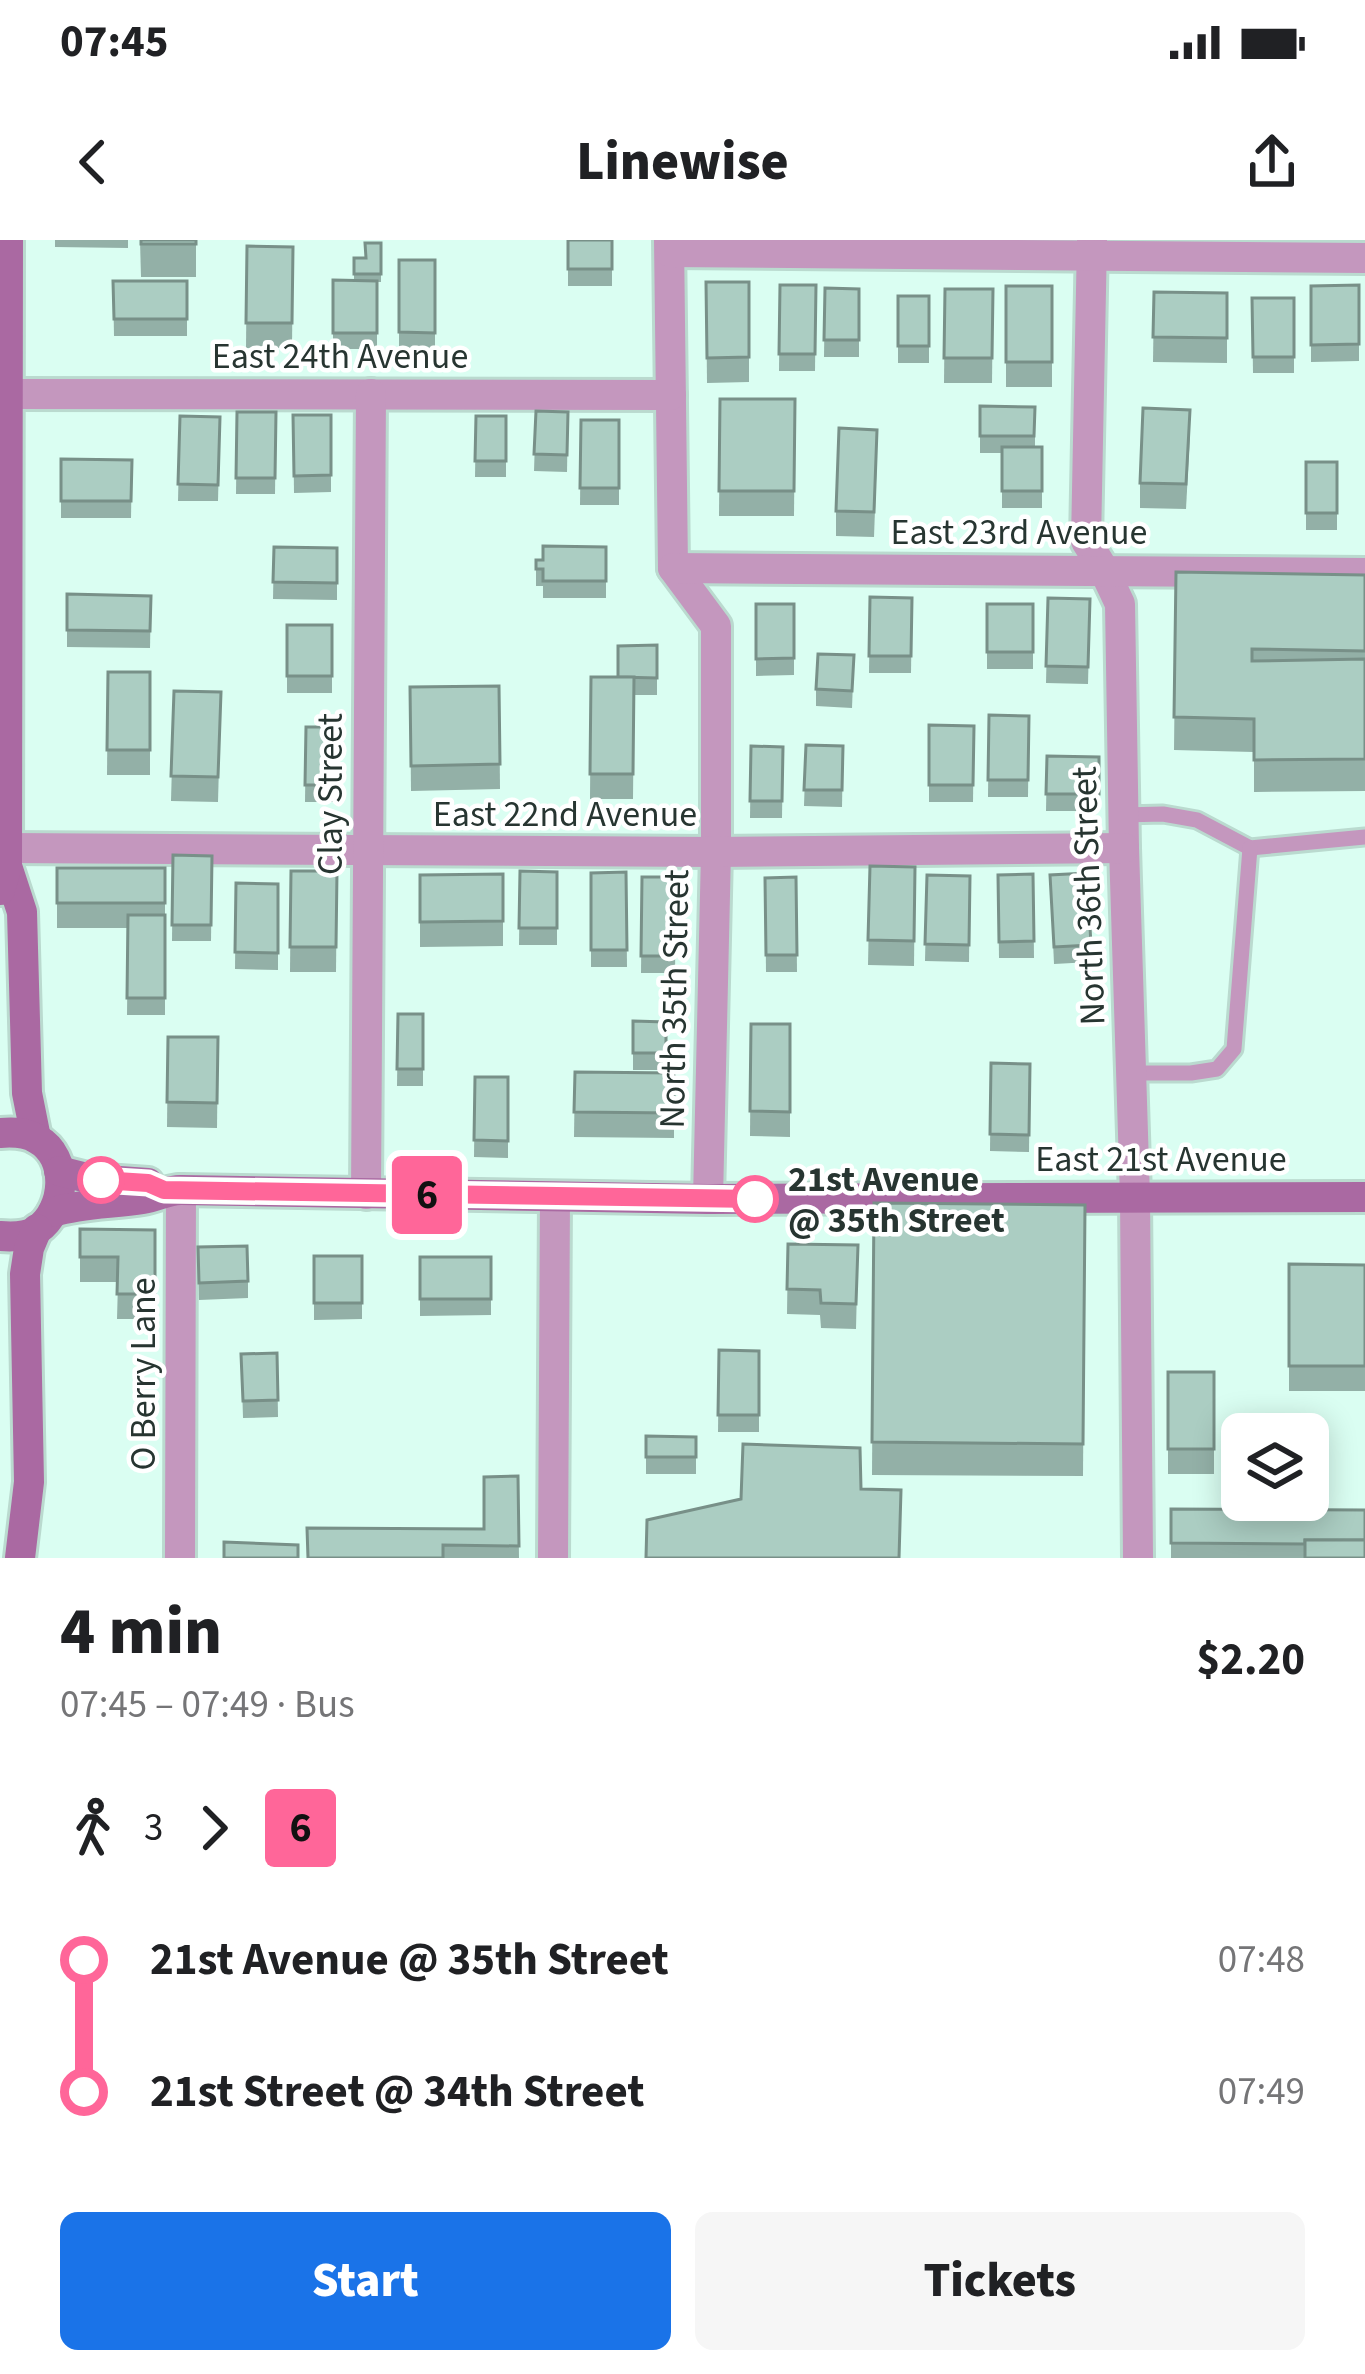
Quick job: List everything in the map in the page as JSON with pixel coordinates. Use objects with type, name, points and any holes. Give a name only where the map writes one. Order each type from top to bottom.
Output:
[{"type":"street","points":[[5,243],[3,867],[22,912],[27,1093],[36,1138]]},
{"type":"street","points":[[673,568],[670,246],[706,255],[1092,248],[1365,258]]},
{"type":"street","name":"North 36th Street","points":[[1092,248],[1086,541],[1120,604],[1135,1197],[1138,1558]]},
{"type":"street","name":"East 24th Avenue","points":[[8,394],[671,395]]},
{"type":"street","name":"Clay Street","points":[[366,1194],[371,394]]},
{"type":"street","name":"East 23rd Avenue","points":[[673,568],[1365,573]]},
{"type":"street","name":"North 35th Street","points":[[673,568],[716,626],[708,1199]]},
{"type":"street","name":"East 22nd Avenue","points":[[3,867],[368,852],[1124,848]]},
{"type":"street","points":[[0,1133],[36,1138],[54,1157],[59,1171],[60,1193],[28,1248],[25,1274],[29,1481],[20,1558]]},
{"type":"street","name":"East 21st Avenue","points":[[59,1171],[173,1190],[366,1194],[708,1199],[1365,1197]]},
{"type":"street","name":"East 21st Avenue","points":[[0,1236],[12,1237],[98,1202],[150,1199],[173,1190]]},
{"type":"street","name":"O Berry Lane","points":[[173,1190],[180,1558]]},
{"type":"street","points":[[553,1558],[555,1197]]},
{"type":"lane","points":[[1123,815],[1163,814],[1197,820],[1250,848],[1365,837]]},
{"type":"lane","points":[[1131,1073],[1217,1069],[1234,1048],[1250,848]]},
{"type":"building","points":[[141,240],[196,240],[196,244],[141,244]]},
{"type":"building","points":[[568,240],[612,240],[612,269],[568,269]]},
{"type":"building","points":[[365,243],[381,243],[381,274],[354,274],[354,258],[366,258]]},
{"type":"building","points":[[247,246],[293,247],[292,323],[246,323]]},
{"type":"building","points":[[399,260],[435,260],[435,333],[399,332]]},
{"type":"building","points":[[333,280],[377,281],[377,333],[333,333]]},
{"type":"building","points":[[113,281],[187,281],[187,319],[114,319]]},
{"type":"building","points":[[706,282],[749,282],[749,357],[707,358]]},
{"type":"building","points":[[780,285],[816,285],[815,354],[779,354]]},
{"type":"building","points":[[1359,285],[1359,344],[1311,345],[1311,286]]},
{"type":"building","points":[[1006,286],[1052,286],[1052,362],[1006,362]]},
{"type":"building","points":[[825,288],[859,289],[859,340],[824,340]]},
{"type":"building","points":[[945,289],[993,289],[992,358],[944,358]]},
{"type":"building","points":[[1154,292],[1227,293],[1227,338],[1153,337]]},
{"type":"building","points":[[898,296],[929,296],[929,346],[898,346]]},
{"type":"building","points":[[1252,298],[1294,298],[1294,357],[1253,357]]},
{"type":"building","points":[[720,399],[795,399],[794,491],[719,491]]},
{"type":"building","points":[[980,406],[1035,407],[1034,436],[980,436]]},
{"type":"building","points":[[1143,408],[1190,410],[1186,484],[1140,483]]},
{"type":"building","points":[[536,411],[568,412],[567,455],[534,454]]},
{"type":"building","points":[[237,412],[276,412],[275,478],[236,478]]},
{"type":"building","points":[[293,415],[331,415],[331,475],[294,476]]},
{"type":"building","points":[[180,416],[220,417],[218,485],[178,484]]},
{"type":"building","points":[[476,416],[506,416],[506,461],[475,461]]},
{"type":"building","points":[[581,420],[619,420],[619,488],[580,488]]},
{"type":"building","points":[[839,428],[877,430],[874,512],[836,511]]},
{"type":"building","points":[[1002,447],[1042,447],[1042,491],[1002,491]]},
{"type":"building","points":[[61,459],[132,460],[131,501],[61,501]]},
{"type":"building","points":[[1306,462],[1337,462],[1337,513],[1306,513]]},
{"type":"building","points":[[543,546],[606,547],[606,581],[543,581],[543,569],[536,569],[536,560],[543,560]]},
{"type":"building","points":[[274,547],[337,548],[337,583],[273,582]]},
{"type":"building","points":[[1176,572],[1365,575],[1365,651],[1252,649],[1252,661],[1365,659],[1365,759],[1254,760],[1254,719],[1174,717]]},
{"type":"building","points":[[67,594],[151,596],[150,631],[67,630]]},
{"type":"building","points":[[870,597],[912,598],[911,656],[869,656]]},
{"type":"building","points":[[1048,598],[1090,599],[1088,667],[1046,666]]},
{"type":"building","points":[[756,604],[794,604],[794,658],[756,659]]},
{"type":"building","points":[[987,604],[1033,604],[1033,652],[987,652]]},
{"type":"building","points":[[287,625],[332,625],[332,676],[287,676]]},
{"type":"building","points":[[657,645],[657,678],[618,677],[618,646]]},
{"type":"building","points":[[818,654],[854,655],[852,691],[816,689]]},
{"type":"building","points":[[108,672],[150,672],[150,750],[107,750]]},
{"type":"building","points":[[591,677],[634,677],[633,774],[590,774]]},
{"type":"building","points":[[499,686],[500,764],[411,766],[410,687]]},
{"type":"building","points":[[174,691],[221,692],[218,777],[171,776]]},
{"type":"building","points":[[989,715],[1029,716],[1028,780],[988,780]]},
{"type":"building","points":[[929,725],[974,726],[973,785],[929,785]]},
{"type":"building","points":[[306,727],[335,727],[335,785],[305,785]]},
{"type":"building","points":[[806,745],[843,746],[842,790],[804,790]]},
{"type":"building","points":[[751,746],[783,747],[782,801],[750,801]]},
{"type":"building","points":[[1047,756],[1099,757],[1099,794],[1046,794]]},
{"type":"building","points":[[173,855],[212,856],[211,925],[172,925]]},
{"type":"building","points":[[870,866],[915,867],[914,941],[868,940]]},
{"type":"building","points":[[57,868],[165,868],[165,903],[57,903]]},
{"type":"building","points":[[291,871],[337,871],[336,947],[290,947]]},
{"type":"building","points":[[520,871],[557,872],[557,928],[519,928]]},
{"type":"building","points":[[626,872],[627,950],[591,950],[591,873]]},
{"type":"building","points":[[1087,873],[1091,945],[1054,947],[1050,875]]},
{"type":"building","points":[[503,874],[503,921],[420,922],[420,875]]},
{"type":"building","points":[[1033,874],[1034,941],[999,942],[998,875]]},
{"type":"building","points":[[927,875],[970,876],[969,945],[925,944]]},
{"type":"building","points":[[642,877],[676,877],[675,956],[641,956]]},
{"type":"building","points":[[796,877],[797,955],[766,955],[765,878]]},
{"type":"building","points":[[236,883],[278,884],[278,953],[235,952]]},
{"type":"building","points":[[128,915],[165,915],[165,998],[127,998]]},
{"type":"building","points":[[398,1014],[423,1014],[423,1069],[397,1069]]},
{"type":"building","points":[[633,1021],[666,1022],[666,1053],[633,1053]]},
{"type":"building","points":[[751,1024],[790,1024],[790,1112],[750,1111]]},
{"type":"building","points":[[168,1037],[218,1037],[217,1103],[167,1102]]},
{"type":"building","points":[[991,1063],[1030,1064],[1029,1135],[990,1134]]},
{"type":"building","points":[[575,1072],[674,1073],[674,1113],[574,1112]]},
{"type":"building","points":[[475,1077],[508,1077],[508,1141],[474,1140]]},
{"type":"building","points":[[874,1203],[1085,1205],[1083,1444],[872,1442]]},
{"type":"building","points":[[80,1229],[155,1230],[155,1294],[117,1294],[118,1257],[80,1257]]},
{"type":"building","points":[[788,1244],[858,1245],[856,1304],[821,1303],[820,1290],[787,1289]]},
{"type":"building","points":[[247,1246],[248,1281],[199,1283],[198,1247]]},
{"type":"building","points":[[314,1256],[362,1256],[362,1303],[314,1303]]},
{"type":"building","points":[[420,1257],[491,1257],[491,1299],[420,1299]]},
{"type":"building","points":[[1289,1264],[1365,1265],[1365,1366],[1289,1366]]},
{"type":"building","points":[[719,1350],[759,1351],[759,1415],[718,1415]]},
{"type":"building","points":[[277,1353],[278,1400],[243,1401],[241,1354]]},
{"type":"building","points":[[1168,1372],[1214,1372],[1214,1449],[1168,1449]]},
{"type":"building","points":[[646,1436],[696,1437],[696,1457],[646,1457]]},
{"type":"building","points":[[743,1444],[860,1448],[861,1489],[901,1490],[899,1558],[646,1558],[647,1520],[741,1499]]},
{"type":"building","points":[[518,1476],[519,1546],[443,1545],[443,1558],[308,1558],[307,1528],[484,1529],[484,1477]]},
{"type":"building","points":[[1171,1509],[1221,1509],[1221,1521],[1329,1521],[1329,1510],[1365,1510],[1365,1540],[1171,1543]]},
{"type":"building","points":[[1305,1540],[1365,1540],[1365,1558],[1305,1558]]},
{"type":"building","points":[[224,1542],[298,1545],[298,1558],[224,1558]]},
{"type":"bus line","name":"6","points":[[101,1180],[148,1183],[164,1190],[755,1199]]},
{"type":"place","name":"21st Avenue @ 35th Street","points":[[755,1199]]}]
